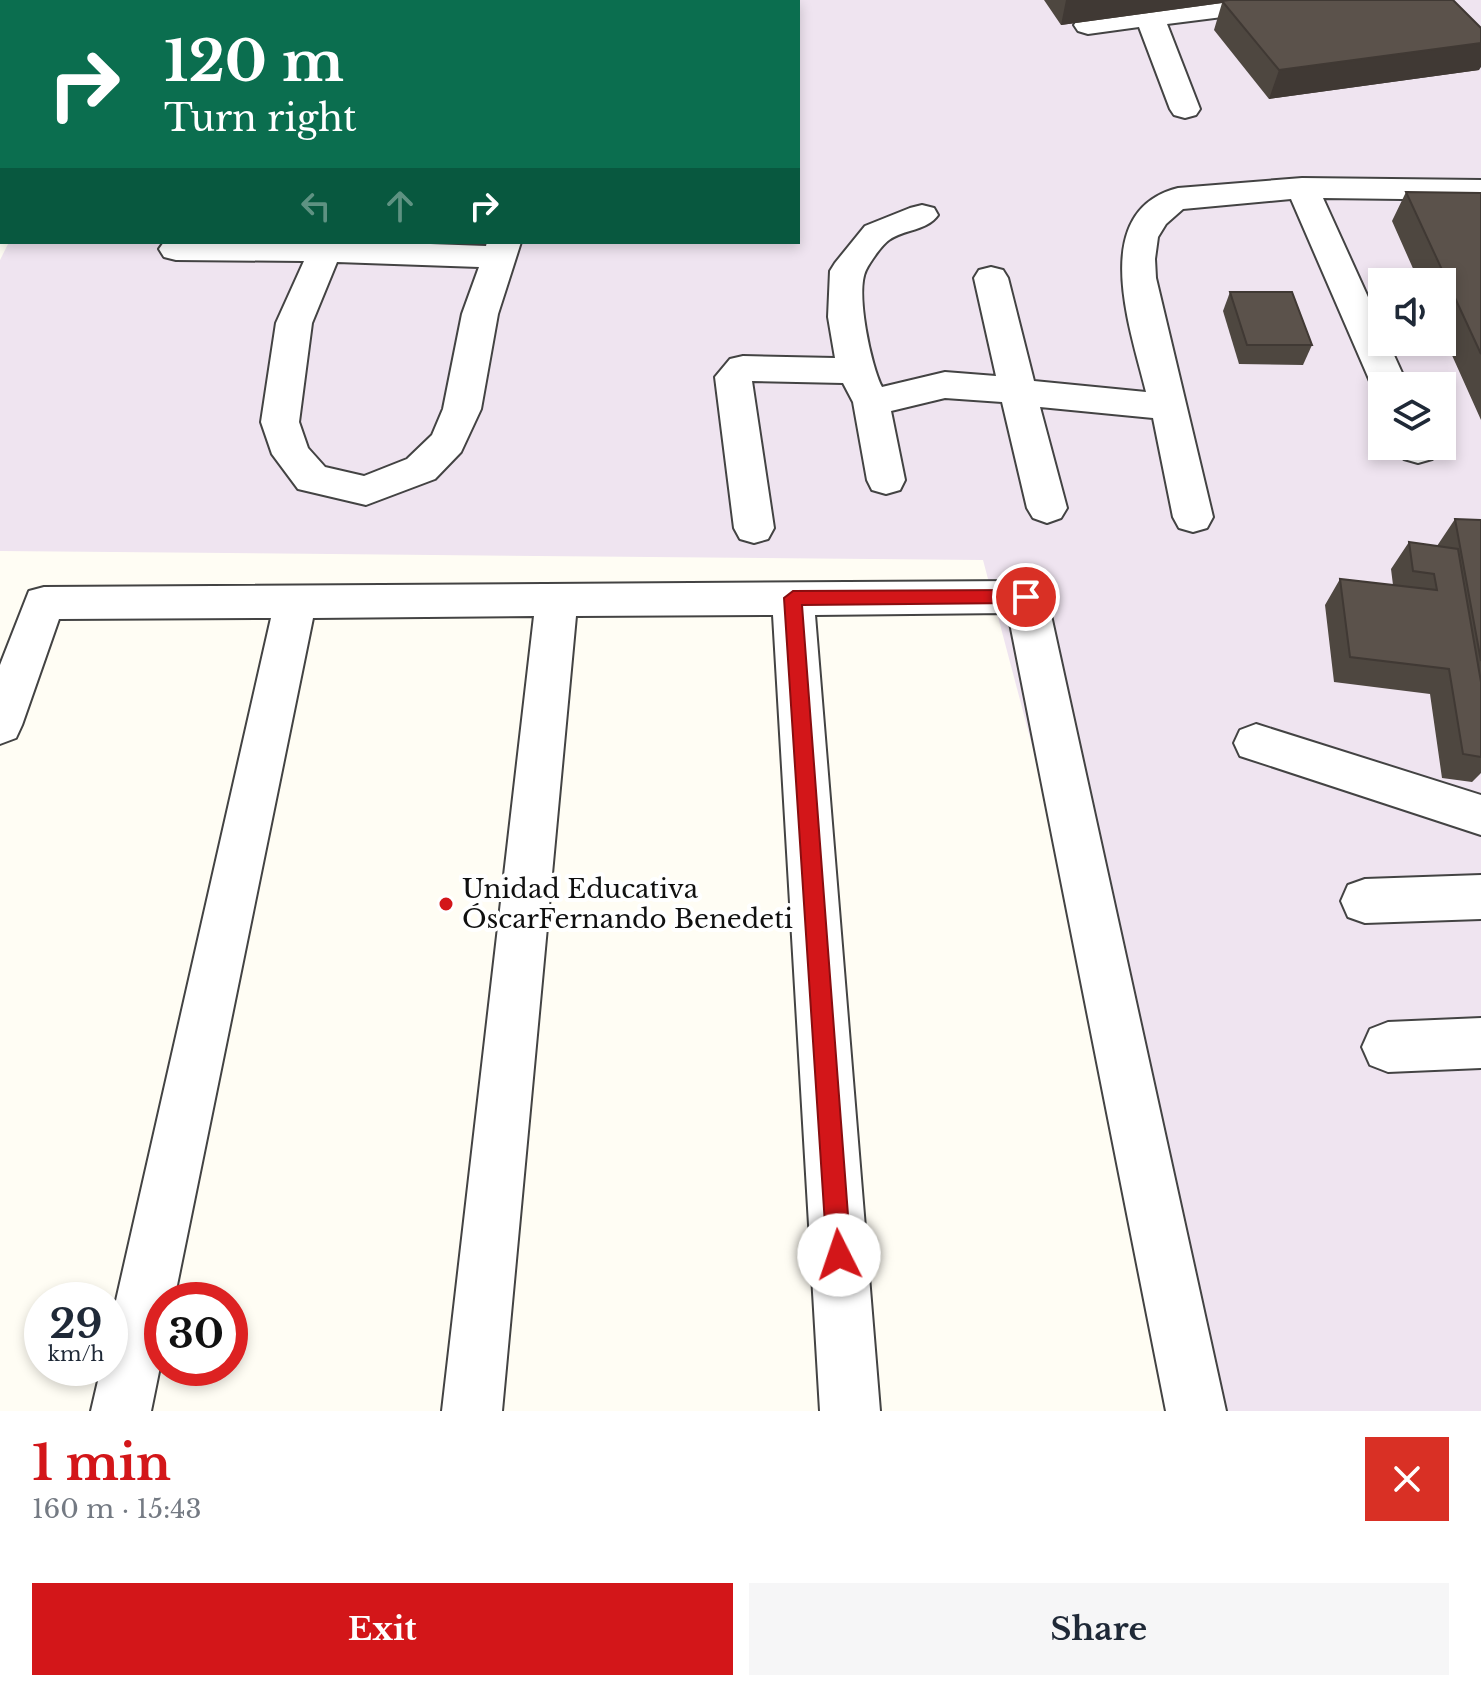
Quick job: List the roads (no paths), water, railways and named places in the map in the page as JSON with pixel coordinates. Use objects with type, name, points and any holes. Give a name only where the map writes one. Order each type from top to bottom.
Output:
[{"type":"street","points":[[1088,25],[1293,0]]},
{"type":"street","points":[[1150,18],[1185,109]]},
{"type":"street","points":[[1193,517],[1169,407],[1157,369],[1141,278],[1139,245],[1164,204],[1178,198],[1302,188],[1481,190]]},
{"type":"street","points":[[1302,188],[1384,372]]},
{"type":"street","points":[[886,480],[846,317],[847,271],[877,233],[922,215]]},
{"type":"street","points":[[176,249],[501,250],[480,314],[462,409],[448,442],[421,469],[366,491],[312,479],[291,454],[280,422],[294,323],[325,251]]},
{"type":"street","points":[[991,278],[1047,508]]},
{"type":"street","points":[[754,528],[733,377],[743,368],[863,387],[977,386],[1169,407]]},
{"type":"street","points":[[0,725],[44,603],[1026,597],[1196,1411]]},
{"type":"street","points":[[793,598],[850,1411]]},
{"type":"street","points":[[472,1411],[557,600]]},
{"type":"street","points":[[121,1411],[295,602]]},
{"type":"street","points":[[1256,743],[1481,815]]},
{"type":"street","points":[[1365,901],[1481,897]]},
{"type":"street","points":[[1388,1047],[1481,1043]]},
{"type":"place","name":"Unidad Educativa ÓscarFernando Benedeti","points":[[446,904]]}]
